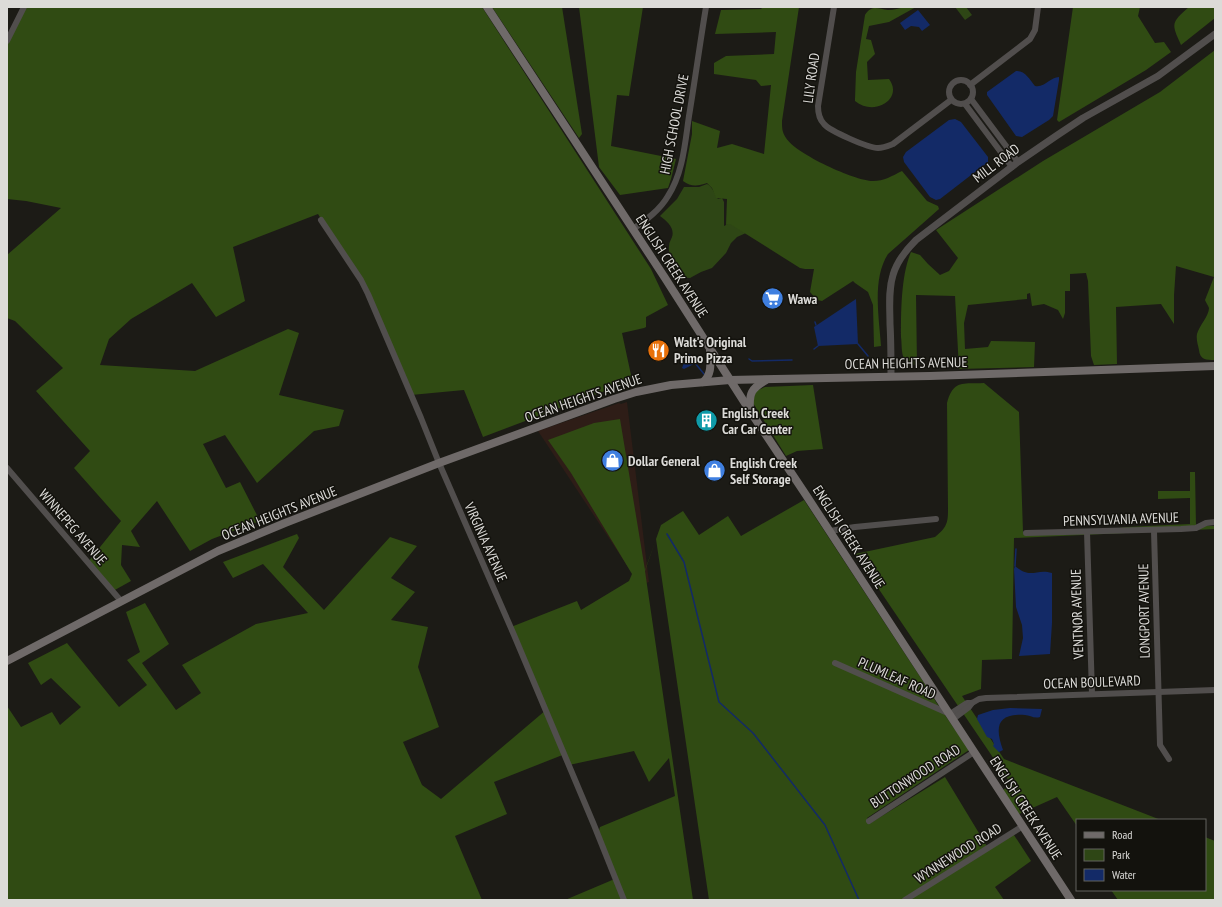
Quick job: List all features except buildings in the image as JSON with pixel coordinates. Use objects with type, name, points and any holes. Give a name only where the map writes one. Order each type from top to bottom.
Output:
[{"type":"main road","name":"ENGLISH CREEK AVENUE","points":[[487,7],[1071,900]]},
{"type":"main road","points":[[703,382],[708,379],[710,373],[710,349]]},
{"type":"main road","name":"OCEAN HEIGHTS AVENUE","points":[[7,661],[218,551],[285,523],[439,463],[614,399],[658,387],[730,380],[930,376],[1215,366]]},
{"type":"main road","points":[[750,411],[749,400],[751,392],[754,388],[766,380]]},
{"type":"street","points":[[7,41],[24,7]]},
{"type":"street","name":"HIGH SCHOOL DRIVE","points":[[633,229],[662,205],[677,178],[685,143],[706,7]]},
{"type":"street","name":"LILY ROAD","points":[[834,7],[818,106],[820,119],[826,126],[868,146],[883,148],[893,144],[951,100]]},
{"type":"street","points":[[970,85],[1030,39],[1034,30],[1038,7]]},
{"type":"street","name":"MILL ROAD","points":[[891,376],[891,286],[893,275],[904,252],[921,236],[1018,162],[1075,124],[1158,76],[1215,34]]},
{"type":"street","points":[[964,81],[970,85],[973,92],[970,99],[965,104],[957,104],[951,100],[948,93],[953,82],[964,81]]},
{"type":"street","points":[[970,99],[1018,162]]},
{"type":"street","points":[[965,104],[1012,167]]},
{"type":"street","name":"VIRGINIA AVENUE","points":[[321,220],[361,280],[512,630],[624,900]]},
{"type":"street","name":"WINNEPEG AVENUE","points":[[7,468],[121,601]]},
{"type":"street","points":[[830,532],[855,527],[936,519]]},
{"type":"street","name":"PENNSYLVANIA AVENUE","points":[[1026,533],[1154,531],[1196,528],[1206,523],[1215,522]]},
{"type":"street","name":"LONGPORT AVENUE","points":[[1154,531],[1160,745],[1169,759]]},
{"type":"street","name":"VENTNOR AVENUE","points":[[1087,532],[1092,694]]},
{"type":"street","name":"PLUMLEAF ROAD","points":[[835,664],[951,716]]},
{"type":"street","name":"OCEAN BOULEVARD","points":[[951,716],[969,708],[972,703],[979,699],[986,698],[1215,690]]},
{"type":"street","name":"BUTTONWOOD ROAD","points":[[869,821],[974,752]]},
{"type":"street","name":"WYNNEWOOD ROAD","points":[[905,900],[1023,826]]},
{"type":"shaded area","points":[[627,402],[649,582],[640,585],[538,431],[619,403],[621,404]]},
{"type":"green space","points":[[25,7],[482,7],[651,269],[668,305],[646,317],[646,327],[622,333],[631,375],[630,380],[627,384],[483,437],[464,390],[411,395],[360,281],[318,214],[233,247],[245,301],[216,317],[192,283],[131,319],[109,339],[100,365],[195,371],[288,329],[299,333],[279,395],[344,410],[339,426],[314,431],[257,483],[225,435],[203,444],[226,488],[240,482],[260,521],[212,539],[190,551],[157,501],[131,531],[140,547],[122,545],[121,565],[131,581],[113,591],[88,562],[121,521],[74,468],[90,451],[36,391],[63,368],[15,321],[7,318],[7,255],[61,208],[7,199],[7,40]]},
{"type":"green space","points":[[492,7],[562,7],[582,134],[579,138]]},
{"type":"green space","points":[[579,7],[643,7],[629,96],[617,95],[611,146],[676,159],[668,188],[620,195],[599,167]]},
{"type":"green space","points":[[763,7],[799,7],[782,121],[782,130],[786,138],[813,159],[853,177],[873,181],[888,178],[902,171],[927,201],[938,206],[939,209],[888,254],[883,264],[878,286],[878,311],[881,346],[874,347],[873,305],[868,292],[853,281],[822,301],[817,300],[810,292],[814,269],[800,268],[730,224],[726,225],[727,199],[716,198],[712,188],[707,183],[695,185],[683,181],[692,134],[692,121],[720,131],[717,148],[732,144],[764,154],[771,85],[761,86],[756,80],[714,74],[714,63],[726,56],[774,54],[776,32],[715,34],[721,10],[761,9]]},
{"type":"green space","points":[[905,7],[916,7],[889,22],[869,26],[866,39],[871,40],[875,54],[867,62],[868,80],[889,79],[893,86],[893,93],[885,104],[870,107],[863,105],[855,101],[855,99],[856,72],[865,15],[870,9],[873,8],[890,10]]},
{"type":"green space","points":[[955,7],[966,7],[972,15],[965,20]]},
{"type":"green space","points":[[1073,7],[1140,7],[1138,16],[1155,43],[1164,42],[1171,52],[1146,70],[1059,122],[1057,120]]},
{"type":"green space","points":[[1189,7],[1215,7],[1215,18],[1181,45],[1174,28],[1174,24]]},
{"type":"green space","points":[[1215,50],[1215,360],[1202,358],[1197,338],[1198,331],[1209,311],[1205,300],[1214,277],[1176,266],[1174,324],[1161,304],[1116,307],[1117,364],[1094,365],[1091,356],[1088,281],[1086,273],[1070,274],[1070,291],[1065,291],[1065,313],[1063,319],[1058,310],[1044,304],[1032,306],[1030,293],[1027,294],[1027,299],[968,305],[964,323],[965,349],[988,347],[991,341],[1035,342],[1034,367],[959,369],[955,296],[916,295],[917,365],[906,362],[903,356],[901,337],[903,282],[911,252],[920,255],[940,275],[949,271],[958,258],[936,230],[1043,161],[1160,92]]},
{"type":"green space","points":[[707,184],[718,199],[722,198],[724,202],[724,226],[730,223],[746,233],[737,237],[731,243],[726,253],[712,268],[690,278],[679,277],[671,264],[669,251],[669,245],[673,234],[668,222],[660,216],[677,199],[684,187],[699,187]]},
{"type":"green space","points":[[965,383],[984,383],[1019,412],[1023,532],[1087,532],[1127,527],[1190,524],[1190,498],[1158,499],[1158,491],[1190,491],[1190,472],[1195,472],[1196,526],[1215,526],[1215,529],[1014,538],[1012,659],[982,660],[981,689],[962,696],[1004,759],[1158,819],[1076,819],[1076,825],[1057,797],[1019,814],[1003,790],[1011,784],[855,554],[935,537],[944,527],[948,514],[947,403],[952,390],[956,386]]},
{"type":"green space","points":[[813,385],[823,449],[797,451],[786,456],[753,403],[756,391],[765,387]]},
{"type":"green space","points":[[620,419],[645,570],[655,541],[645,571],[693,900],[565,900],[617,878],[598,834],[600,827],[675,796],[669,758],[649,782],[634,751],[569,765],[565,754],[494,782],[507,814],[455,836],[482,900],[7,900],[7,706],[21,727],[52,712],[60,725],[81,707],[51,678],[41,685],[28,663],[67,643],[119,707],[147,685],[127,660],[140,652],[126,612],[145,603],[169,644],[142,663],[176,710],[201,693],[182,665],[256,624],[308,613],[263,564],[233,578],[223,562],[297,534],[299,538],[283,567],[324,610],[390,537],[417,546],[391,578],[415,592],[391,620],[428,627],[418,667],[439,727],[403,742],[422,785],[441,799],[546,710],[511,627],[577,601],[581,610],[629,581],[632,574],[571,473],[548,440],[594,423]]},
{"type":"green space","points":[[804,500],[969,750],[867,818],[869,824],[945,777],[988,848],[1012,832],[1031,861],[995,887],[1004,900],[709,900],[656,539],[661,525],[683,511],[699,535],[728,516],[741,536]]},
{"type":"green space","points":[[1206,837],[1215,841],[1215,900],[1118,900],[1112,891],[1206,891]]},
{"type":"water","points":[[918,10],[930,25],[922,31],[919,27],[911,26],[905,30],[900,23]]},
{"type":"water","points":[[1016,71],[1025,74],[1035,86],[1045,84],[1056,77],[1059,77],[1053,116],[1022,137],[1016,136],[987,95],[987,92]]},
{"type":"water","points":[[955,119],[961,122],[988,157],[988,162],[940,199],[936,200],[930,197],[904,162],[903,157],[906,152],[949,120]]},
{"type":"water","points":[[856,299],[858,344],[818,346],[814,327]]},
{"type":"water","points":[[690,354],[694,364],[684,369],[682,368],[687,355]]},
{"type":"water","points":[[1015,566],[1025,572],[1030,573],[1052,573],[1052,623],[1050,654],[1019,656],[1023,638],[1022,625],[1016,607]]},
{"type":"water","points":[[1010,708],[1042,709],[1040,717],[1036,718],[1027,715],[1015,715],[1003,719],[1000,724],[999,735],[1003,750],[999,752],[993,746],[994,744],[992,739],[987,737],[977,719],[978,715],[993,710]]},
{"type":"waterway","points":[[858,344],[868,356]]},
{"type":"waterway","points":[[814,349],[818,346]]},
{"type":"waterway","points":[[682,357],[686,360]]},
{"type":"waterway","points":[[749,359],[752,361],[792,360]]},
{"type":"waterway","points":[[695,363],[704,374]]},
{"type":"waterway","points":[[667,534],[684,562],[719,702],[753,733],[825,825],[859,900]]},
{"type":"waterway","points":[[1015,566],[1016,549]]},
{"type":"place","name":"Wawa","points":[[773,299]]},
{"type":"place","name":"Walt's Original Primo Pizza","points":[[659,350]]},
{"type":"place","name":"English Creek Car Car Center","points":[[706,421]]},
{"type":"place","name":"Dollar General","points":[[612,461]]},
{"type":"place","name":"English Creek Self Storage","points":[[714,471]]}]
